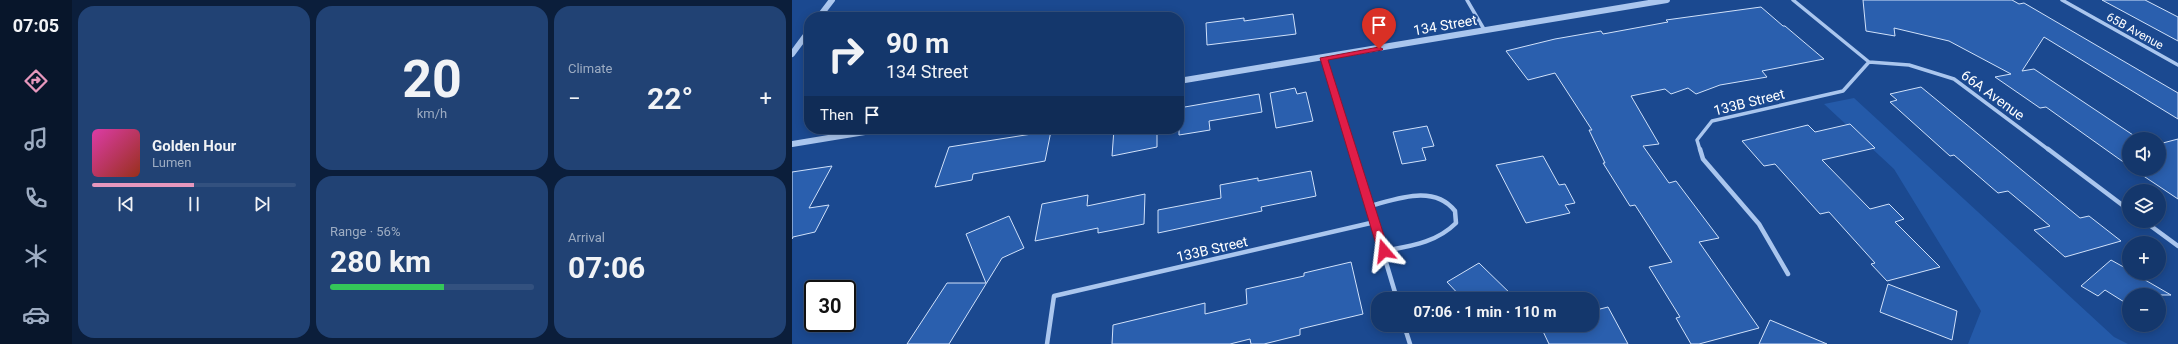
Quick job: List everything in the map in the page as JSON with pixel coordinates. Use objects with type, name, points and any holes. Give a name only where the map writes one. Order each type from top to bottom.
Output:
[{"type":"street","points":[[823,12],[832,0]]},
{"type":"street","points":[[1467,0],[1485,31]]},
{"type":"street","name":"134 Street","points":[[1184,80],[1667,0]]},
{"type":"street","points":[[1793,0],[1869,62]]},
{"type":"street","name":"65B Avenue","points":[[2062,0],[2178,65]]},
{"type":"street","points":[[792,54],[804,38]]},
{"type":"street","points":[[1324,58],[1384,251],[1395,292]]},
{"type":"street","name":"66A Avenue","points":[[1869,62],[1909,65],[1954,79],[2122,205]]},
{"type":"street","name":"133B Street","points":[[1788,274],[1758,224],[1703,159],[1697,140],[1712,121],[1843,91],[1869,62]]},
{"type":"street","points":[[792,144],[852,134]]},
{"type":"street","points":[[1370,206],[1407,198],[1430,196],[1444,200],[1455,211],[1456,223],[1448,233],[1425,241],[1384,251]]},
{"type":"street","name":"133B Street","points":[[1047,344],[1054,296],[1375,222]]},
{"type":"street","points":[[2154,228],[2178,246]]},
{"type":"street","points":[[1406,332],[1410,344]]},
{"type":"shaded area","points":[[1854,98],[2114,337],[2128,344],[1968,344],[1981,311],[1894,169],[1824,104]]},
{"type":"building","points":[[1863,0],[2012,0],[2019,4],[2024,3],[2178,93],[2178,119],[2044,37],[2022,71],[2034,69],[2128,132],[2122,132],[2122,161],[2046,107],[2040,108],[1995,77],[2011,74],[1949,41],[1894,28],[1895,36],[1866,31]]},
{"type":"building","points":[[2102,0],[2145,0],[2178,17],[2178,41]]},
{"type":"building","points":[[1761,7],[1824,59],[1762,71],[1767,77],[1720,85],[1696,94],[1688,88],[1671,94],[1665,89],[1631,96],[1659,144],[1643,146],[1669,183],[1676,181],[1719,238],[1699,242],[1759,328],[1699,344],[1691,344],[1676,318],[1680,317],[1649,267],[1672,262],[1635,205],[1630,206],[1603,163],[1605,163],[1589,130],[1592,130],[1555,73],[1528,80],[1506,51],[1555,39],[1601,31],[1603,34],[1668,22],[1666,20]]},
{"type":"building","points":[[1293,14],[1296,34],[1207,45],[1206,23],[1244,18],[1244,21]]},
{"type":"building","points":[[1921,87],[2080,218],[2089,216],[2121,241],[2065,257],[2034,230],[2050,226],[2008,191],[1998,193],[1954,155],[1950,156],[1890,102],[1897,100],[1890,94]]},
{"type":"building","points":[[1295,88],[1297,94],[1306,92],[1313,121],[1276,128],[1270,93]]},
{"type":"building","points":[[1259,94],[1262,112],[1209,121],[1210,130],[1179,135],[1184,134],[1184,107]]},
{"type":"building","points":[[1850,124],[1875,148],[1822,160],[1870,209],[1889,204],[1904,219],[1895,222],[1940,267],[1887,281],[1871,264],[1875,263],[1829,212],[1820,214],[1775,164],[1764,166],[1742,141],[1808,125],[1815,132]]},
{"type":"building","points":[[1427,126],[1434,146],[1422,148],[1426,160],[1402,164],[1393,132]]},
{"type":"building","points":[[1032,134],[1050,134],[1045,161],[973,174],[972,180],[935,187],[949,147]]},
{"type":"building","points":[[1114,134],[1157,134],[1157,147],[1112,156]]},
{"type":"building","points":[[2178,139],[2178,199],[2166,191],[2166,184],[2156,184],[2144,176],[2166,176],[2166,142]]},
{"type":"building","points":[[1543,156],[1559,185],[1565,184],[1575,203],[1565,205],[1570,213],[1526,223],[1496,165]]},
{"type":"building","points":[[832,166],[809,208],[829,205],[815,232],[793,237],[792,239],[792,172]]},
{"type":"building","points":[[1311,171],[1316,196],[1261,207],[1262,211],[1158,233],[1158,210],[1221,198],[1220,185],[1258,178],[1258,181]]},
{"type":"building","points":[[1145,194],[1144,224],[1098,233],[1098,228],[1035,241],[1042,204],[1088,195],[1087,206]]},
{"type":"building","points":[[1009,216],[1024,248],[1002,258],[949,344],[907,344],[947,283],[986,283],[966,234]]},
{"type":"building","points":[[2111,260],[2122,266],[2122,280],[2145,280],[2159,288],[2122,288],[2122,301],[2105,290],[2098,296],[2081,286]]},
{"type":"building","points":[[1351,262],[1363,314],[1300,329],[1300,335],[1264,344],[1251,344],[1250,339],[1230,344],[1112,344],[1113,325],[1205,303],[1205,314],[1247,304],[1246,289],[1304,276],[1304,273]]},
{"type":"building","points":[[1479,263],[1509,292],[1456,292],[1447,282]]},
{"type":"building","points":[[1888,284],[1957,311],[1952,340],[1880,312]]},
{"type":"building","points":[[1608,307],[1628,344],[1549,344],[1543,332],[1599,332],[1599,309]]},
{"type":"building","points":[[1770,320],[1827,344],[1759,344]]},
{"type":"route","points":[[1379,49],[1324,58],[1384,251]]}]
